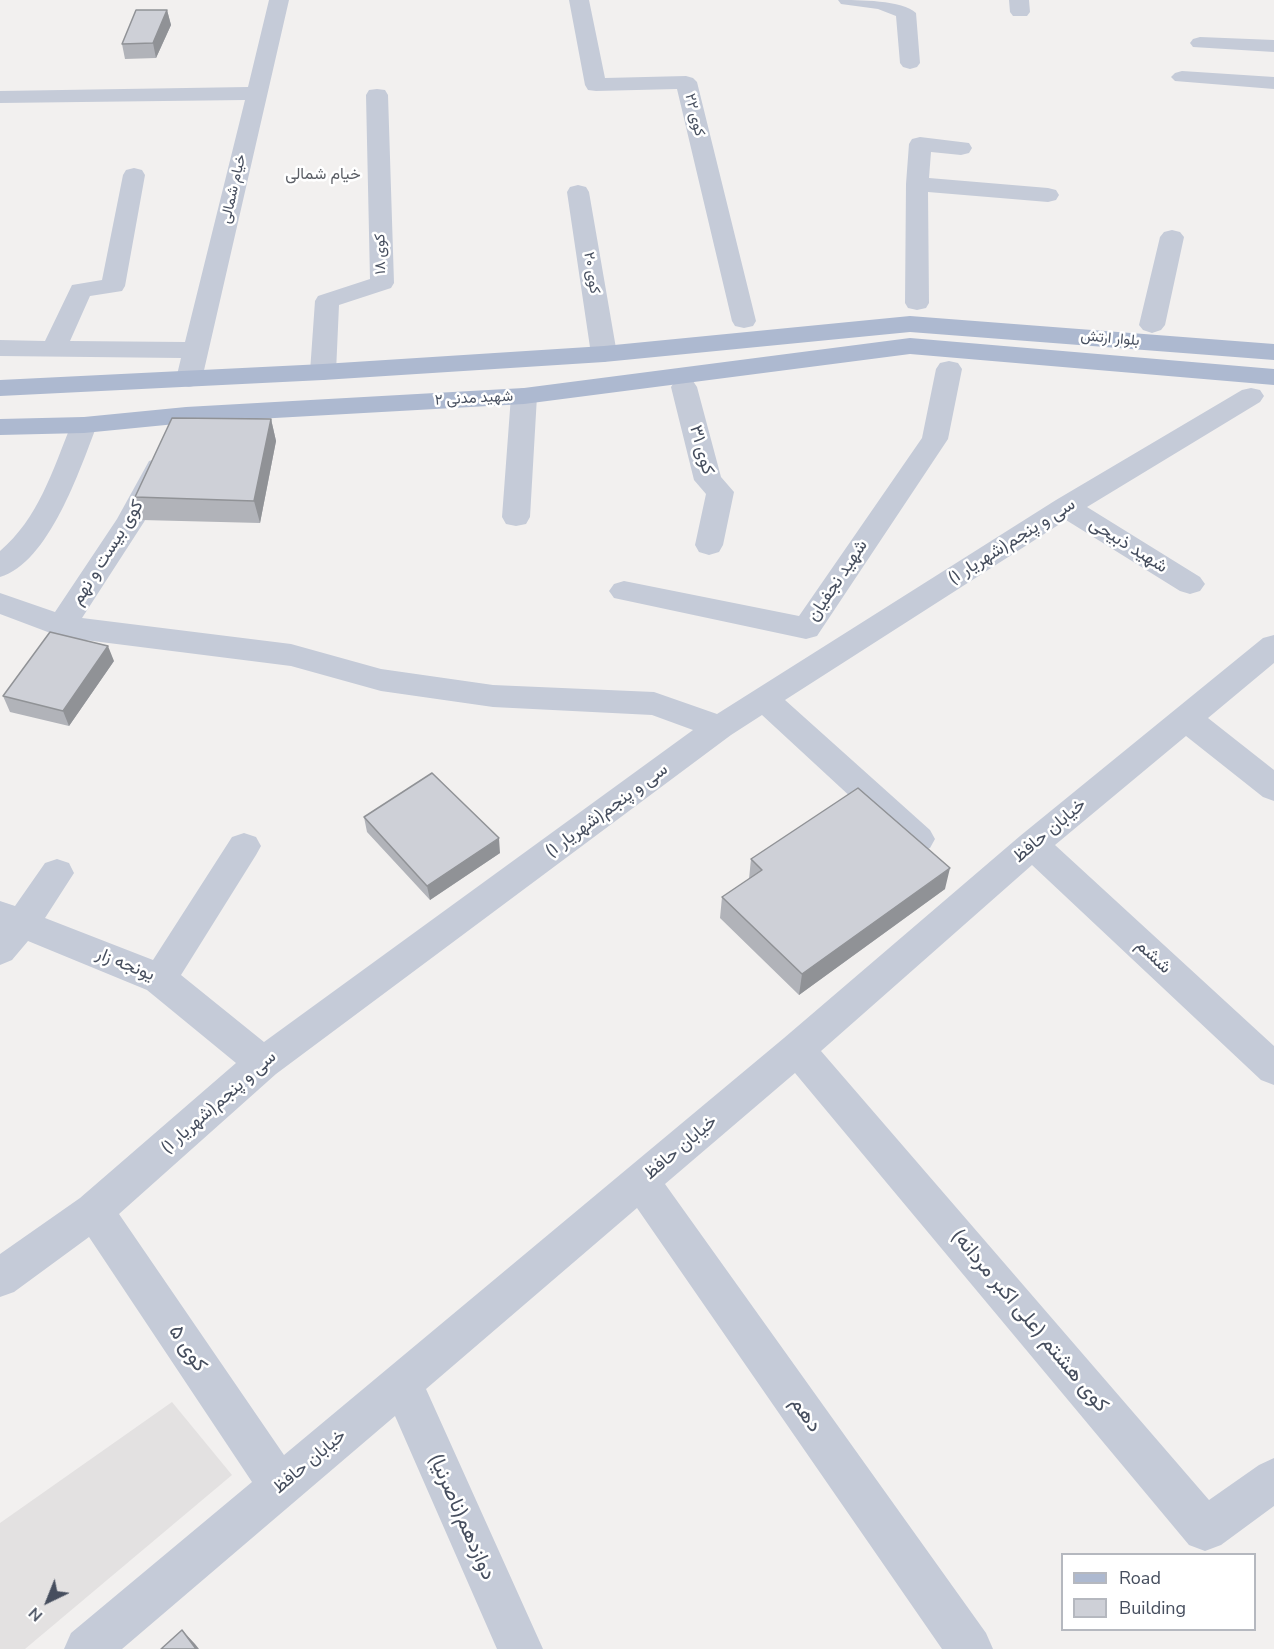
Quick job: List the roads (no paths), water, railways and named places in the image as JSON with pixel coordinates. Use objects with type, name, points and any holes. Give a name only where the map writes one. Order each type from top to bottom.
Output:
[{"type":"main road","points":[[648,350],[744,321],[917,303],[1274,335]]},
{"type":"main road","points":[[0,388],[323,372],[604,354],[910,324],[947,348],[1266,391]]},
{"type":"main road","name":"شهید مدنی ۲","points":[[0,427],[84,425],[186,415],[524,396],[910,346],[947,348]]},
{"type":"main road","points":[[655,380],[684,387],[910,368],[947,348]]},
{"type":"main road","name":"بلوار ارتش","points":[[947,348],[1274,352]]},
{"type":"street","name":"خیام شمالی","points":[[189,379],[279,0]]},
{"type":"street","name":"کوی ۲۲","points":[[579,0],[596,85],[686,82],[744,321]]},
{"type":"street","points":[[848,0],[881,3],[906,13],[910,63]]},
{"type":"street","points":[[1200,43],[1274,46]]},
{"type":"street","points":[[1182,77],[1274,83]]},
{"type":"street","points":[[0,97],[257,93]]},
{"type":"street","name":"کوی ۱۸","points":[[323,372],[327,301],[382,283],[377,95]]},
{"type":"street","points":[[917,303],[917,184],[920,144],[961,148]]},
{"type":"street","points":[[54,349],[81,290],[113,286],[134,175]]},
{"type":"street","points":[[917,184],[1048,195]]},
{"type":"street","name":"کوی ۲۰","points":[[578,192],[604,354]]},
{"type":"street","points":[[1152,325],[1172,237]]},
{"type":"street","points":[[0,348],[196,350]]},
{"type":"street","name":"شهید نجفیان","points":[[624,591],[806,628],[935,439],[947,348]]},
{"type":"street","name":"کوی ۳۱","points":[[684,387],[708,480],[720,492],[709,545]]},
{"type":"street","name":"سی و پنجم(شهریار ۱)","points":[[0,1278],[93,1211],[263,1063],[720,728],[1066,507],[1266,391]]},
{"type":"street","points":[[516,517],[524,396]]},
{"type":"street","name":"کوی بیست و نهم","points":[[61,626],[130,522],[186,415]]},
{"type":"street","points":[[0,567],[19,552],[40,527],[84,425]]},
{"type":"street","name":"شهید ذبیحی","points":[[1066,507],[1190,584]]},
{"type":"street","points":[[0,603],[61,626],[291,655],[381,680],[492,696],[654,704],[720,728]]},
{"type":"street","name":"خیابان حافظ","points":[[87,1649],[797,1049],[1032,845],[1274,646]]},
{"type":"street","points":[[765,700],[918,838]]},
{"type":"street","points":[[1186,718],[1274,788]]},
{"type":"street","name":"ششم","points":[[1032,845],[1274,1069]]},
{"type":"street","points":[[160,979],[244,846]]},
{"type":"street","points":[[0,951],[11,920],[57,873]]},
{"type":"street","name":"یونجه زار","points":[[11,920],[160,979],[263,1063]]},
{"type":"street","name":"کوی هشتم (علی اکبر مردانه)","points":[[797,1049],[1205,1529],[1274,1480]]},
{"type":"street","name":"دهم","points":[[640,1182],[970,1649]]},
{"type":"street","name":"کوی ۵","points":[[93,1211],[280,1486]]},
{"type":"street","name":"دوازدهم(ناصرنیا)","points":[[402,1384],[520,1649]]},
{"type":"district","name":"خیام شمالی","points":[[323,175]]}]
